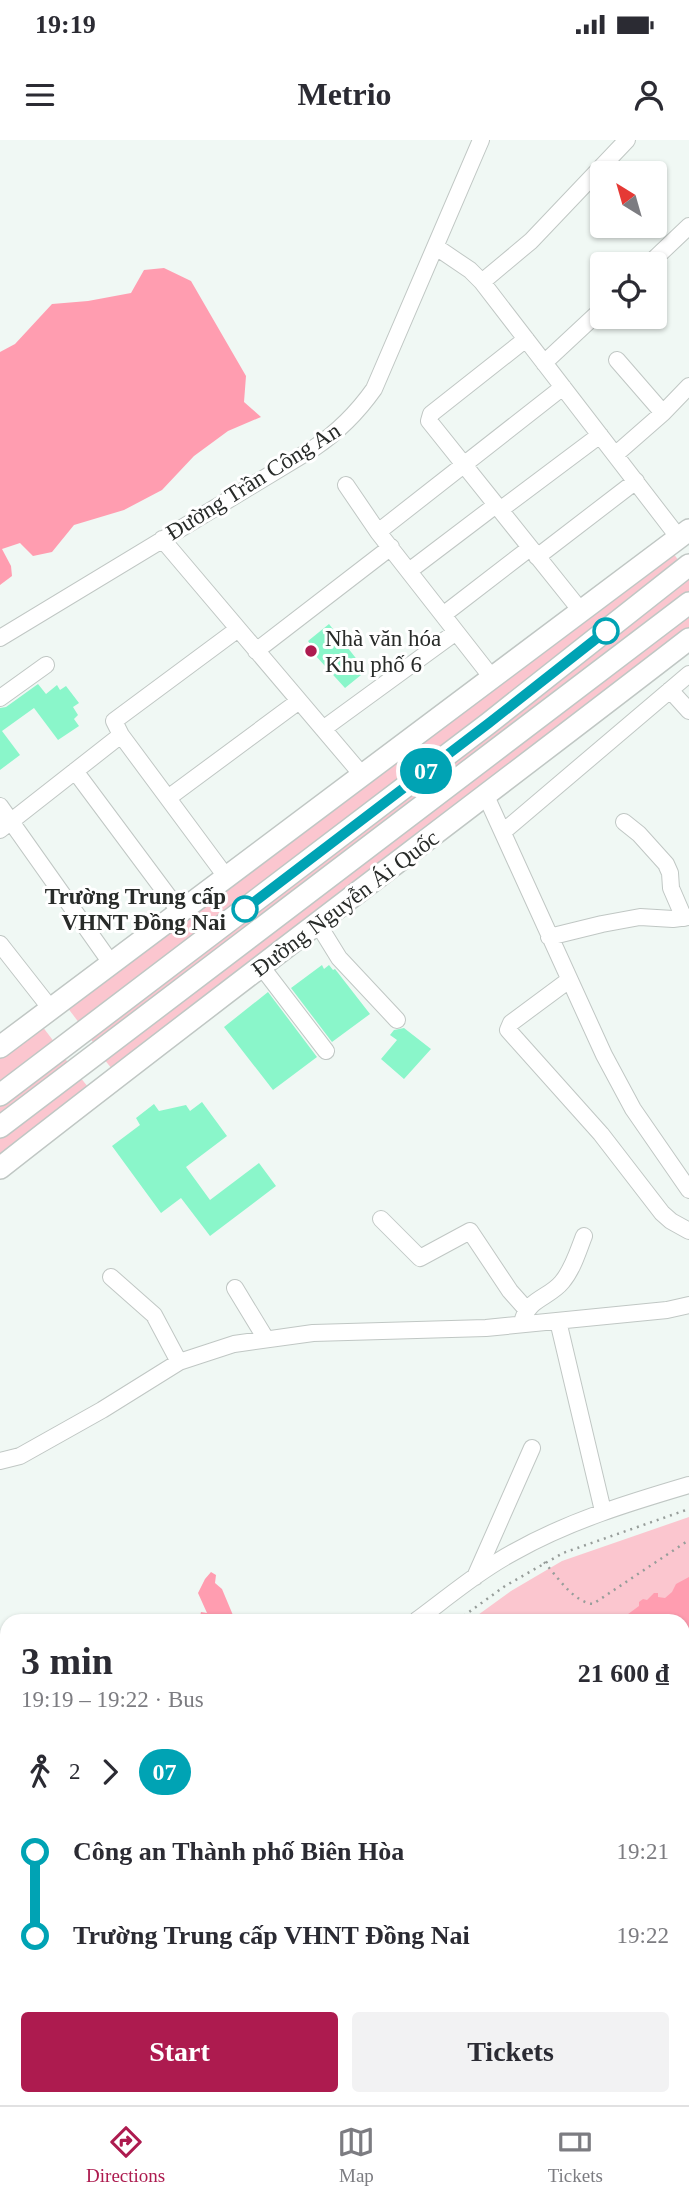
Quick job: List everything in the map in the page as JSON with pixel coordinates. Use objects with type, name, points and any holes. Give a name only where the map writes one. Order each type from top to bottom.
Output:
[{"type":"main road","points":[[0,1047],[580,611],[686,539]]},
{"type":"main road","points":[[0,1095],[489,723],[689,565]]},
{"type":"main road","name":"Đường Nguyễn Ái Quốc","points":[[0,1127],[689,603]]},
{"type":"main road","name":"Đường Nguyễn Ái Quốc","points":[[0,1168],[689,639]]},
{"type":"main road","points":[[51,1009],[106,1084]]},
{"type":"street","name":"Đường Trần Công An","points":[[0,638],[314,448],[351,417],[374,388],[481,140]]},
{"type":"street","points":[[482,282],[531,242],[627,140]]},
{"type":"street","points":[[662,252],[689,226]]},
{"type":"street","points":[[436,247],[464,265],[482,282],[615,455],[686,539]]},
{"type":"street","points":[[544,363],[590,320]]},
{"type":"street","points":[[526,339],[429,416],[431,423],[580,611]]},
{"type":"street","points":[[617,360],[663,413]]},
{"type":"street","points":[[615,455],[689,386]]},
{"type":"street","points":[[378,531],[563,387]]},
{"type":"street","points":[[409,572],[600,435]]},
{"type":"street","points":[[443,615],[636,481]]},
{"type":"street","points":[[346,485],[390,547],[492,679]]},
{"type":"street","points":[[162,539],[363,776]]},
{"type":"street","points":[[257,651],[390,547]]},
{"type":"street","points":[[227,878],[121,735],[114,721],[238,629]]},
{"type":"street","points":[[323,729],[456,632]]},
{"type":"street","points":[[0,698],[46,665]]},
{"type":"street","points":[[503,832],[689,674]]},
{"type":"street","points":[[670,690],[689,711]]},
{"type":"street","points":[[168,798],[299,701]]},
{"type":"street","points":[[6,826],[121,735]]},
{"type":"street","points":[[75,771],[180,912]]},
{"type":"street","points":[[486,796],[604,1055],[633,1109],[684,1173],[689,1190]]},
{"type":"street","points":[[0,806],[6,826],[111,963]]},
{"type":"street","points":[[550,937],[640,917],[686,917],[671,888],[668,869],[639,834],[624,822]]},
{"type":"street","points":[[317,924],[339,958],[397,1020]]},
{"type":"street","points":[[0,944],[51,1009]]},
{"type":"street","points":[[261,966],[326,1051]]},
{"type":"street","points":[[569,980],[511,1023],[508,1030],[601,1133],[666,1217],[689,1231]]},
{"type":"street","points":[[381,1219],[420,1258],[470,1231],[524,1317]]},
{"type":"street","points":[[524,1317],[534,1302],[549,1294],[563,1281],[584,1236]]},
{"type":"street","points":[[111,1277],[154,1315],[179,1362]]},
{"type":"street","points":[[235,1288],[267,1339]]},
{"type":"street","points":[[0,1461],[20,1456],[102,1410],[179,1362],[234,1343],[313,1333],[486,1328],[524,1317],[558,1321],[667,1310],[689,1305]]},
{"type":"street","points":[[558,1321],[603,1511]]},
{"type":"street","points":[[475,1577],[532,1448]]},
{"type":"street","points":[[425,1614],[512,1553],[551,1533],[603,1511],[689,1485]]},
{"type":"path","points":[[466,1614],[544,1562],[579,1546],[689,1509]]},
{"type":"path","points":[[544,1562],[576,1596],[593,1604],[689,1541]]},
{"type":"shaded area","points":[[164,268],[191,281],[246,376],[244,402],[261,417],[228,431],[194,456],[162,490],[124,510],[74,525],[52,552],[33,556],[20,543],[2,549],[11,566],[12,576],[0,585],[0,352],[15,344],[52,304],[131,293],[144,270]]},
{"type":"shaded area","points":[[673,553],[679,561],[514,692],[80,1024],[67,1007]]},
{"type":"shaded area","points":[[689,576],[689,592],[95,1045],[90,1038]]},
{"type":"shaded area","points":[[689,614],[689,628],[112,1069],[104,1059]]},
{"type":"shaded area","points":[[42,1026],[55,1043],[0,1084],[0,1057]]},
{"type":"shaded area","points":[[64,1057],[69,1064],[0,1116],[0,1105]]},
{"type":"shaded area","points":[[80,1077],[88,1087],[0,1156],[0,1138]]},
{"type":"shaded area","points":[[689,1517],[689,1614],[479,1614],[511,1591],[562,1561]]},
{"type":"shaded area","points":[[211,1572],[216,1575],[215,1583],[222,1589],[232,1614],[200,1614],[207,1613],[198,1593]]},
{"type":"shaded area","points":[[689,1577],[689,1614],[628,1614],[639,1606],[639,1602],[647,1600],[654,1593],[665,1598],[676,1584]]},
{"type":"building","points":[[329,624],[366,671],[345,688],[315,655],[317,653],[308,641]]},
{"type":"building","points":[[38,684],[46,694],[57,685],[60,690],[66,686],[79,703],[73,707],[78,715],[74,719],[79,726],[58,740],[34,708],[2,731],[20,755],[0,770],[0,708],[6,707]]},
{"type":"building","points":[[322,965],[324,969],[329,965],[335,969],[370,1014],[332,1042],[291,988]]},
{"type":"building","points":[[268,992],[317,1057],[273,1090],[224,1027]]},
{"type":"building","points":[[404,1028],[431,1049],[404,1079],[381,1059],[397,1040],[390,1035],[394,1030]]},
{"type":"building","points":[[202,1102],[227,1136],[186,1167],[210,1200],[259,1163],[276,1186],[210,1236],[181,1198],[161,1213],[112,1146],[140,1125],[136,1118],[154,1104],[159,1111],[186,1105],[190,1111]]},
{"type":"bus line","name":"07","points":[[245,909],[606,631]]},
{"type":"place","name":"Nhà văn hóa Khu phố 6","points":[[311,651]]},
{"type":"place","name":"Trường Trung cấp VHNT Đồng Nai","points":[[245,909]]}]
